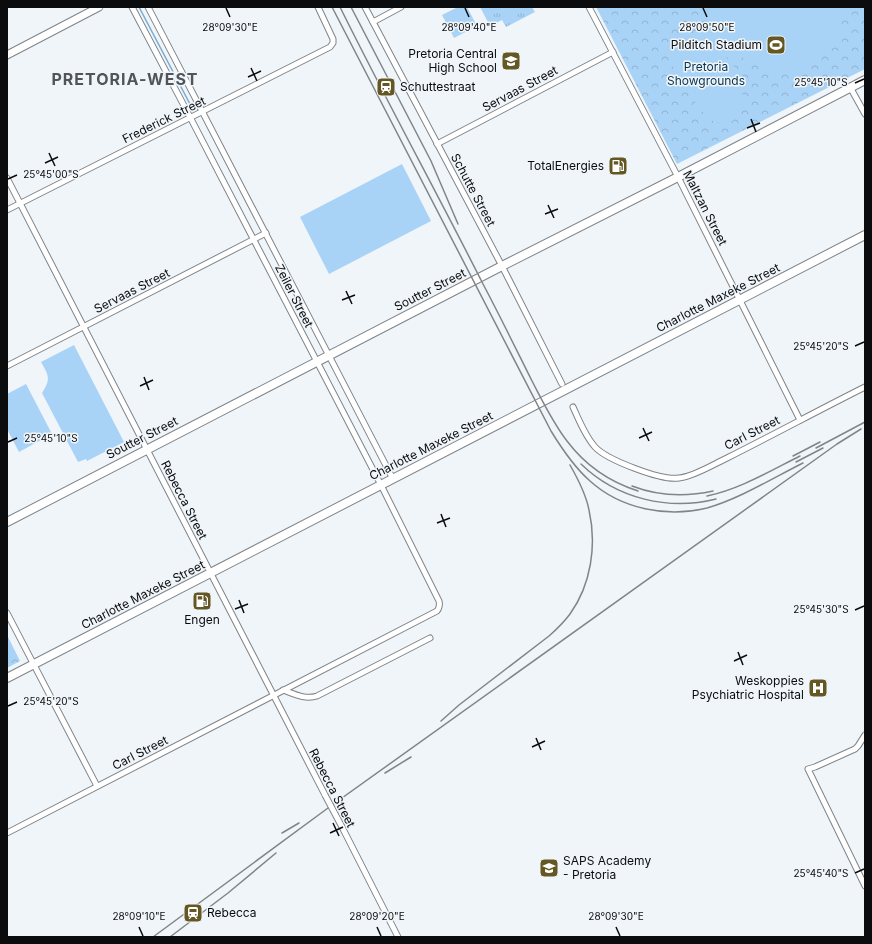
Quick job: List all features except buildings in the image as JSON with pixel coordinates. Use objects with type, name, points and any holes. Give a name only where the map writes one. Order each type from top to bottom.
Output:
[{"type":"main road","points":[[7,55],[99,7]]},
{"type":"main road","name":"Soutter Street","points":[[7,522],[865,80]]},
{"type":"main road","name":"Charlotte Maxeke Street","points":[[7,678],[865,236]]},
{"type":"street","name":"Zeiler Street","points":[[132,7],[381,485],[437,596]]},
{"type":"street","name":"Zeiler Street","points":[[148,7],[393,479]]},
{"type":"street","name":"Frederick Street","points":[[7,210],[330,47],[333,42],[332,35],[318,7]]},
{"type":"street","name":"Schutte Street","points":[[365,7],[502,266],[562,384]]},
{"type":"street","points":[[373,22],[401,7]]},
{"type":"street","name":"Maltzan Street","points":[[589,7],[678,177],[800,420]]},
{"type":"street","name":"Servaas Street","points":[[437,144],[613,52]]},
{"type":"street","points":[[850,87],[865,114]]},
{"type":"street","name":"Rebecca Street","points":[[7,178],[398,937]]},
{"type":"street","name":"Servaas Street","points":[[7,366],[266,233]]},
{"type":"street","name":"Carl Street","points":[[573,407],[585,432],[595,448],[620,463],[673,479],[686,477],[865,387]]},
{"type":"street","name":"Carl Street","points":[[7,833],[437,611],[440,603],[437,596]]},
{"type":"street","points":[[7,612],[97,786]]},
{"type":"street","points":[[283,690],[304,698],[316,696],[430,638]]},
{"type":"street","points":[[865,735],[858,746],[808,769],[865,886]]},
{"type":"green space","points":[[458,7],[467,7],[477,26],[454,38],[442,15]]},
{"type":"green space","points":[[480,7],[532,7],[535,12],[506,27],[502,20],[490,26]]},
{"type":"green space","name":"Pretoria Showgrounds","points":[[596,7],[865,7],[865,69],[677,164]]},
{"type":"green space","name":"Pilditch Stadium","points":[[708,7],[838,7],[841,20],[837,39],[822,58],[810,67],[791,74],[772,75],[756,62],[753,66],[735,51],[727,57],[711,33],[717,28]]},
{"type":"green space","points":[[690,36],[697,36],[714,42],[744,79],[746,87],[741,90],[744,105],[738,117],[733,121],[719,123],[711,120],[701,110],[671,63],[669,54],[678,44]]},
{"type":"green space","points":[[402,164],[431,221],[329,274],[300,217]]},
{"type":"green space","points":[[74,345],[124,442],[87,461],[86,459],[78,462],[42,393],[47,384],[48,378],[41,362]]},
{"type":"green space","points":[[26,384],[52,434],[19,452],[7,429],[7,394]]},
{"type":"green space","points":[[7,635],[20,661],[7,668]]},
{"type":"waterway","points":[[139,7],[191,106]]},
{"type":"railway","points":[[332,7],[551,431],[569,458],[584,476],[602,491],[630,504],[645,509],[676,512],[692,511],[719,504],[744,494],[803,463]]},
{"type":"railway","points":[[340,7],[557,427],[574,450],[590,465],[608,478],[638,491]]},
{"type":"railway","points":[[351,7],[431,161],[458,224]]},
{"type":"railway","points":[[816,448],[865,422]]},
{"type":"railway","points":[[153,937],[328,808],[837,444],[861,429]]},
{"type":"railway","points":[[793,456],[820,442]]},
{"type":"railway","points":[[796,462],[823,448]]},
{"type":"railway","points":[[707,496],[743,484],[800,456]]},
{"type":"railway","points":[[581,464],[595,476],[611,486],[627,494],[644,499],[680,504],[716,499]]},
{"type":"railway","points":[[441,721],[459,705],[549,636],[565,620],[577,603],[587,578],[592,551],[592,537],[586,498],[570,465]]},
{"type":"railway","points":[[632,486],[662,494],[682,495],[713,491]]},
{"type":"railway","points":[[385,773],[411,757]]},
{"type":"railway","points":[[282,833],[299,823]]},
{"type":"railway","points":[[170,937],[228,893],[276,853]]},
{"type":"place","name":"Pilditch Stadium","points":[[776,45]]},
{"type":"place","name":"Pretoria Central High School","points":[[511,61]]},
{"type":"place","name":"Schuttestraat","points":[[386,87]]},
{"type":"place","name":"TotalEnergies","points":[[618,166]]},
{"type":"place","name":"Engen","points":[[202,601]]},
{"type":"place","name":"Weskoppies Psychiatric Hospital","points":[[818,688]]},
{"type":"place","name":"SAPS Academy - Pretoria","points":[[549,868]]},
{"type":"place","name":"Rebecca","points":[[193,913]]},
{"type":"district","name":"PRETORIA-WEST","points":[[125,79]]}]
